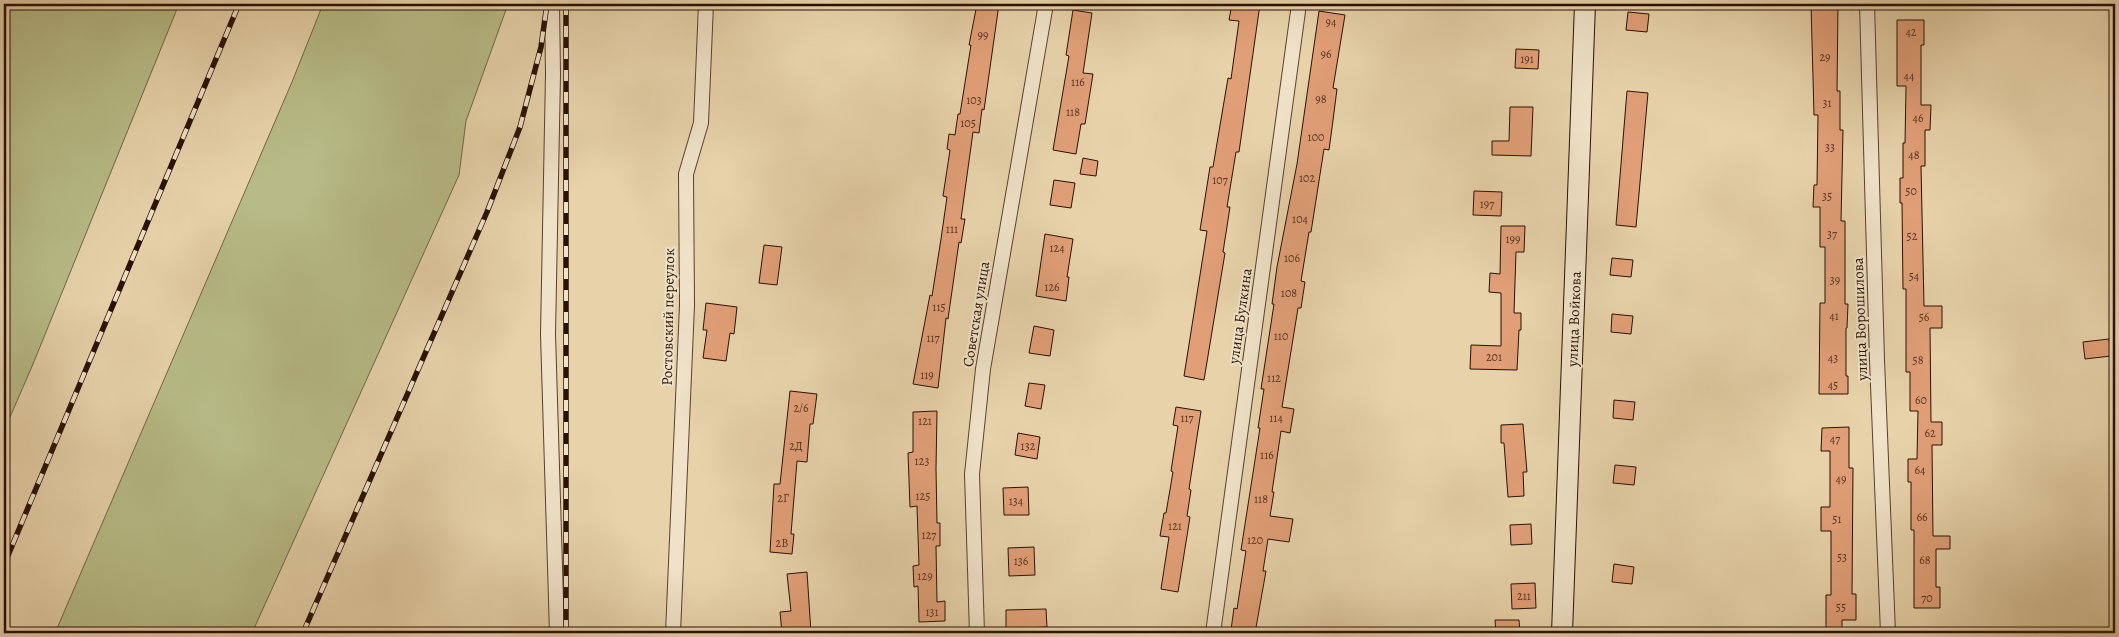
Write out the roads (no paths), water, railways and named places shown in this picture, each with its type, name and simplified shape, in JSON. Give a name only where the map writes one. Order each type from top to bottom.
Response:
[{"type":"main road","name":"улица Войкова","points":[[1562,633],[1585,4]]},
{"type":"street","points":[[552,4],[553,74],[548,334],[557,633]]},
{"type":"street","name":"Ростовский переулок","points":[[673,633],[687,305],[686,174],[701,123],[706,4]]},
{"type":"street","name":"Советская улица","points":[[977,633],[972,474],[981,388],[1046,4]]},
{"type":"street","name":"улица Булкина","points":[[1213,633],[1299,4]]},
{"type":"street","name":"улица Ворошилова","points":[[1867,4],[1877,360],[1888,633]]},
{"type":"railway","points":[[4,565],[239,4]]},
{"type":"railway","points":[[303,633],[487,212],[520,127],[541,47],[547,4]]},
{"type":"railway","points":[[566,4],[566,633]]}]
